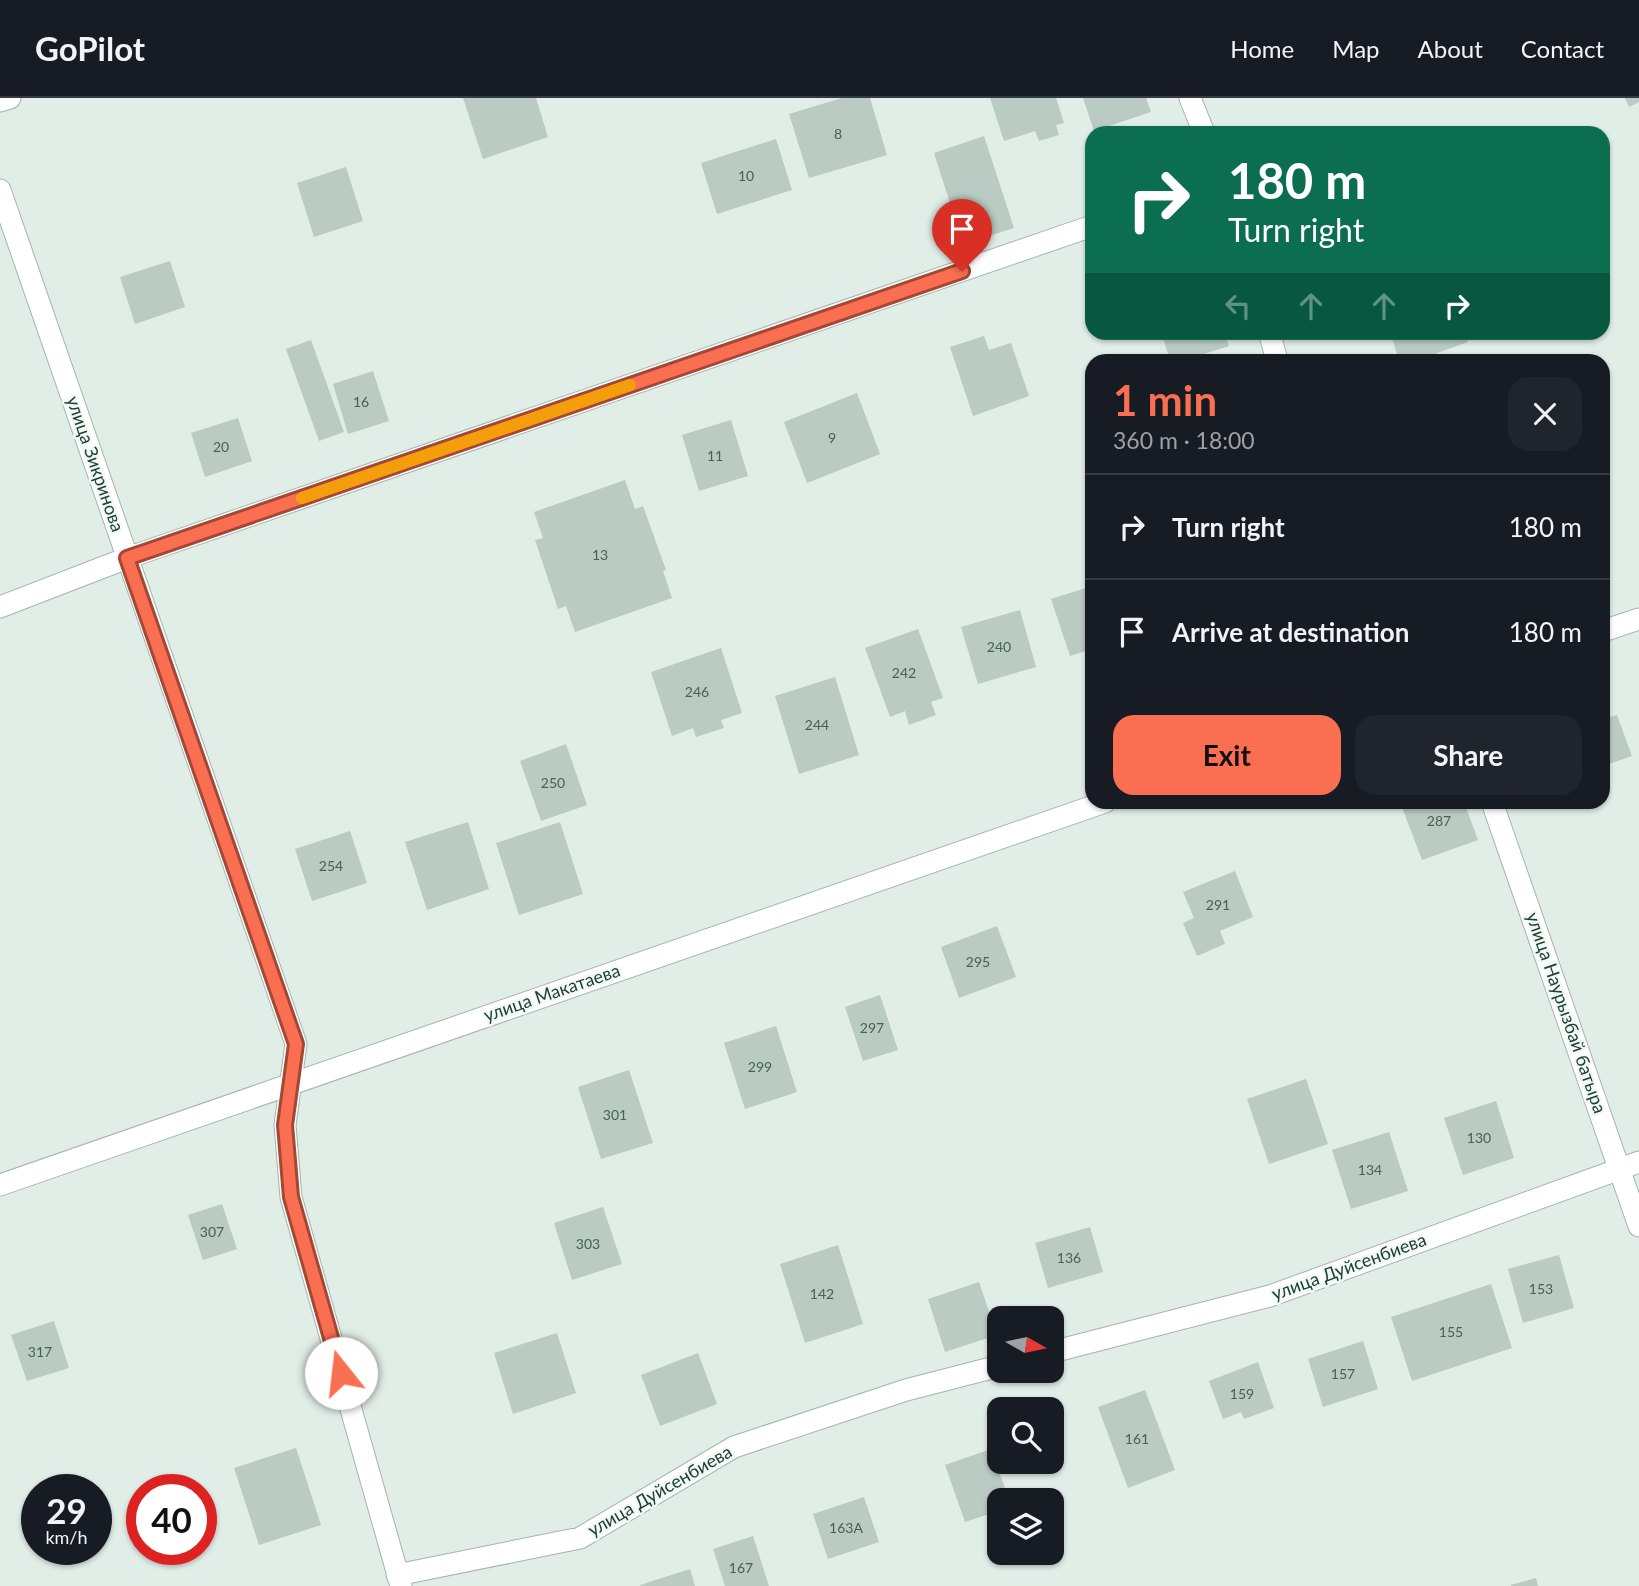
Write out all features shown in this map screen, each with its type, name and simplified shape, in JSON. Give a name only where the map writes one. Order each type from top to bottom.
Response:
[{"type":"street","points":[[0,102],[10,98]]},
{"type":"street","points":[[1190,98],[1201,126]]},
{"type":"street","name":"улица Зикринова","points":[[0,190],[296,1044],[285,1125],[291,1197],[399,1580]]},
{"type":"street","points":[[0,607],[127,558],[1085,228]]},
{"type":"street","points":[[1610,629],[1639,619]]},
{"type":"street","name":"улица Макатаева","points":[[0,1185],[1085,809]]},
{"type":"street","name":"улица Наурызбай батыра","points":[[1495,809],[1630,1166],[1639,1226]]},
{"type":"street","name":"улица Дуйсенбиева","points":[[1064,1349],[1270,1296],[1630,1166]]},
{"type":"street","name":"улица Дуйсенбиева","points":[[399,1580],[580,1538],[734,1447],[906,1390],[987,1369]]},
{"type":"building","points":[[463,98],[536,98],[548,137],[483,159]]},
{"type":"building","points":[[842,98],[870,98],[887,155],[809,178],[789,114]]},
{"type":"building","points":[[990,98],[1056,98],[1064,123],[1056,125],[1059,135],[1039,141],[1035,131],[1004,141]]},
{"type":"building","points":[[1083,98],[1146,98],[1151,112],[1109,126],[1092,126]]},
{"type":"building","points":[[1625,98],[1639,98],[1639,102],[1629,107]]},
{"type":"building","points":[[984,136],[1014,228],[963,244],[934,153]]},
{"type":"building","points":[[776,139],[792,190],[717,214],[701,163]]},
{"type":"building","points":[[346,167],[363,221],[314,237],[297,183]]},
{"type":"building","points":[[170,261],[185,307],[135,324],[120,277]]},
{"type":"building","points":[[984,336],[989,350],[1011,343],[1029,396],[973,416],[950,347]]},
{"type":"building","points":[[311,340],[344,432],[319,441],[286,349]]},
{"type":"building","points":[[1164,340],[1227,340],[1229,346],[1204,354],[1168,354]]},
{"type":"building","points":[[1393,340],[1468,342],[1435,354],[1397,354]]},
{"type":"building","points":[[373,371],[389,421],[348,434],[333,384]]},
{"type":"building","points":[[857,393],[880,454],[807,483],[784,422]]},
{"type":"building","points":[[238,418],[252,461],[205,477],[191,433]]},
{"type":"building","points":[[731,420],[748,476],[699,491],[682,435]]},
{"type":"building","points":[[625,480],[635,509],[643,506],[666,570],[663,571],[672,598],[575,632],[566,606],[558,609],[535,540],[543,538],[534,512]]},
{"type":"building","points":[[1085,588],[1085,651],[1070,656],[1051,599]]},
{"type":"building","points":[[1020,610],[1036,667],[978,684],[961,627]]},
{"type":"building","points":[[918,629],[943,698],[931,702],[936,715],[909,725],[905,711],[890,717],[865,648]]},
{"type":"building","points":[[721,648],[742,713],[721,720],[724,728],[696,737],[693,728],[672,736],[651,672]]},
{"type":"building","points":[[835,677],[859,755],[799,774],[775,696]]},
{"type":"building","points":[[1617,715],[1632,756],[1610,764],[1610,717]]},
{"type":"building","points":[[566,744],[587,805],[541,821],[520,761]]},
{"type":"building","points":[[1403,809],[1467,809],[1478,840],[1422,860]]},
{"type":"building","points":[[468,822],[489,889],[427,910],[405,842]]},
{"type":"building","points":[[560,822],[583,894],[519,915],[496,843]]},
{"type":"building","points":[[350,831],[367,883],[312,901],[295,849]]},
{"type":"building","points":[[1235,871],[1253,917],[1220,931],[1225,944],[1197,956],[1183,923],[1194,918],[1183,892]]},
{"type":"building","points":[[997,926],[1016,977],[959,998],[941,947]]},
{"type":"building","points":[[880,995],[898,1050],[863,1061],[845,1007]]},
{"type":"building","points":[[776,1026],[797,1092],[745,1109],[724,1043]]},
{"type":"building","points":[[629,1070],[653,1143],[601,1159],[578,1087]]},
{"type":"building","points":[[1306,1079],[1328,1144],[1269,1164],[1247,1099]]},
{"type":"building","points":[[1496,1101],[1514,1158],[1463,1175],[1444,1118]]},
{"type":"building","points":[[1389,1132],[1408,1191],[1351,1209],[1332,1150]]},
{"type":"building","points":[[222,1204],[237,1249],[203,1260],[188,1215]]},
{"type":"building","points":[[603,1207],[622,1264],[572,1280],[554,1223]]},
{"type":"building","points":[[1090,1227],[1103,1272],[1048,1288],[1035,1243]]},
{"type":"building","points":[[838,1245],[863,1324],[805,1343],[780,1264]]},
{"type":"building","points":[[1559,1255],[1574,1308],[1523,1323],[1508,1269]]},
{"type":"building","points":[[979,1282],[987,1306],[987,1338],[945,1352],[928,1299]]},
{"type":"building","points":[[1491,1284],[1512,1348],[1412,1381],[1391,1317]]},
{"type":"building","points":[[54,1321],[69,1368],[27,1381],[11,1335]]},
{"type":"building","points":[[557,1333],[576,1393],[513,1414],[494,1353]]},
{"type":"building","points":[[1363,1341],[1378,1389],[1323,1407],[1308,1359]]},
{"type":"building","points":[[698,1353],[717,1404],[660,1426],[641,1375]]},
{"type":"building","points":[[1258,1362],[1274,1408],[1244,1419],[1241,1412],[1223,1419],[1209,1381]]},
{"type":"building","points":[[1145,1390],[1175,1470],[1128,1488],[1098,1407]]},
{"type":"building","points":[[296,1448],[321,1525],[259,1545],[234,1468]]},
{"type":"building","points":[[987,1450],[987,1474],[1000,1474],[1005,1488],[987,1488],[987,1515],[965,1522],[945,1465]]},
{"type":"building","points":[[864,1497],[879,1542],[828,1559],[813,1514]]},
{"type":"building","points":[[753,1536],[769,1586],[725,1586],[713,1549]]},
{"type":"building","points":[[690,1569],[695,1586],[640,1586],[640,1585]]},
{"type":"building","points":[[1536,1578],[1538,1586],[1511,1586],[1511,1585]]},
{"type":"slow traffic","points":[[302,498],[630,385]]},
{"type":"route","points":[[341,1373],[291,1197],[285,1125],[296,1044],[127,558],[962,271]]}]
